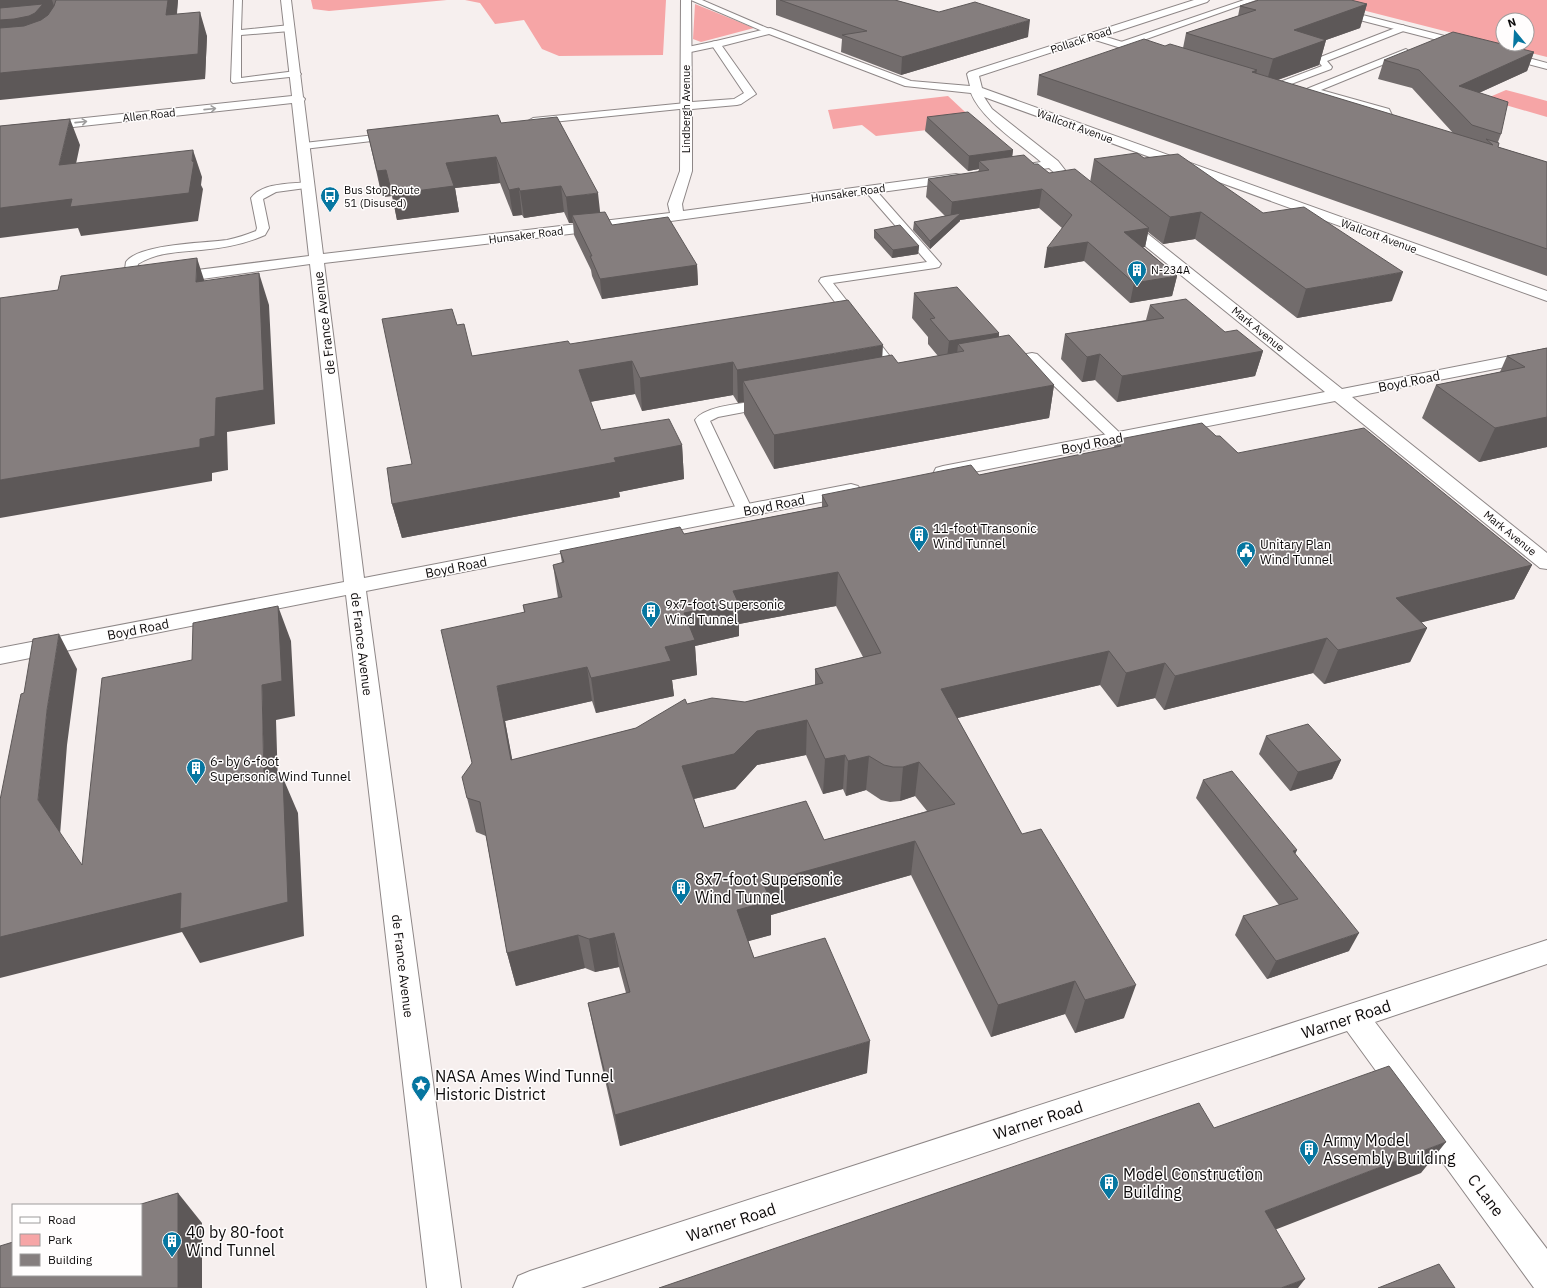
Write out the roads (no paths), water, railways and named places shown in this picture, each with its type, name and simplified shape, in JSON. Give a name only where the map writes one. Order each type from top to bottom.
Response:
[{"type":"street","name":"de France Avenue","points":[[286,0],[309,185],[355,587],[444,1288]]},
{"type":"street","name":"Lindbergh Avenue","points":[[677,216],[675,204],[686,171],[686,0]]},
{"type":"street","name":"Pollack Road","points":[[976,90],[973,74],[1204,0]]},
{"type":"street","points":[[1293,0],[1478,48]]},
{"type":"street","points":[[686,106],[737,102],[750,94],[716,44],[770,31]]},
{"type":"street","name":"Wallcott Avenue","points":[[770,31],[909,84],[976,90],[1547,296]]},
{"type":"street","points":[[1093,36],[1165,58]]},
{"type":"street","points":[[1494,52],[1547,66]]},
{"type":"street","points":[[1253,85],[1308,102]]},
{"type":"street","name":"Allen Road","points":[[0,120],[297,87]]},
{"type":"street","name":"Allen Road","points":[[0,131],[297,87]]},
{"type":"street","points":[[976,90],[980,103],[988,112],[1071,180]]},
{"type":"street","points":[[1379,124],[1397,129]]},
{"type":"street","points":[[999,172],[1052,164]]},
{"type":"street","name":"Hunsaker Road","points":[[160,280],[317,259],[677,216],[969,176]]},
{"type":"street","name":"Mark Avenue","points":[[1108,210],[1547,563]]},
{"type":"street","points":[[114,286],[144,282]]},
{"type":"street","name":"Boyd Road","points":[[923,476],[1547,354]]},
{"type":"street","name":"Boyd Road","points":[[0,656],[869,487]]},
{"type":"street","name":"Warner Road","points":[[530,1288],[1547,952]]},
{"type":"street","name":"C Lane","points":[[1353,1016],[1547,1277]]},
{"type":"lane","points":[[238,0],[236,81],[297,87]]},
{"type":"lane","points":[[695,0],[770,31]]},
{"type":"lane","points":[[1121,45],[1252,0]]},
{"type":"lane","points":[[238,33],[290,28]]},
{"type":"lane","points":[[1267,90],[1328,67],[1320,60],[1403,28]]},
{"type":"lane","points":[[1293,98],[1440,38]]},
{"type":"lane","points":[[686,50],[716,44]]},
{"type":"lane","points":[[1287,82],[1386,111],[1397,129]]},
{"type":"lane","points":[[520,122],[686,106]]},
{"type":"lane","points":[[304,146],[403,135]]},
{"type":"lane","points":[[129,284],[132,262],[145,255],[242,240],[261,233],[263,228],[258,198],[260,194],[271,190],[309,185]]},
{"type":"lane","points":[[870,190],[935,264],[825,281],[905,379],[886,383]]},
{"type":"lane","points":[[993,364],[1032,357],[1116,438]]},
{"type":"lane","points":[[745,511],[702,420],[714,413],[776,402]]},
{"type":"place","name":"Bus Stop Route 51 (Disused)","points":[[330,213]]},
{"type":"place","name":"N-234A","points":[[1137,287]]},
{"type":"place","name":"11-foot Transonic Wind Tunnel","points":[[919,552]]},
{"type":"place","name":"Unitary Plan Wind Tunnel","points":[[1246,568]]},
{"type":"place","name":"9x7-foot Supersonic Wind Tunnel","points":[[651,628]]},
{"type":"place","name":"6- by 6-foot Supersonic Wind Tunnel","points":[[196,785]]},
{"type":"place","name":"8x7-foot Supersonic Wind Tunnel","points":[[681,905]]},
{"type":"place","name":"NASA Ames Wind Tunnel Historic District","points":[[421,1102]]},
{"type":"place","name":"Army Model Assembly Building","points":[[1309,1166]]},
{"type":"place","name":"Model Construction Building","points":[[1109,1200]]},
{"type":"place","name":"40 by 80-foot Wind Tunnel","points":[[172,1258]]}]
